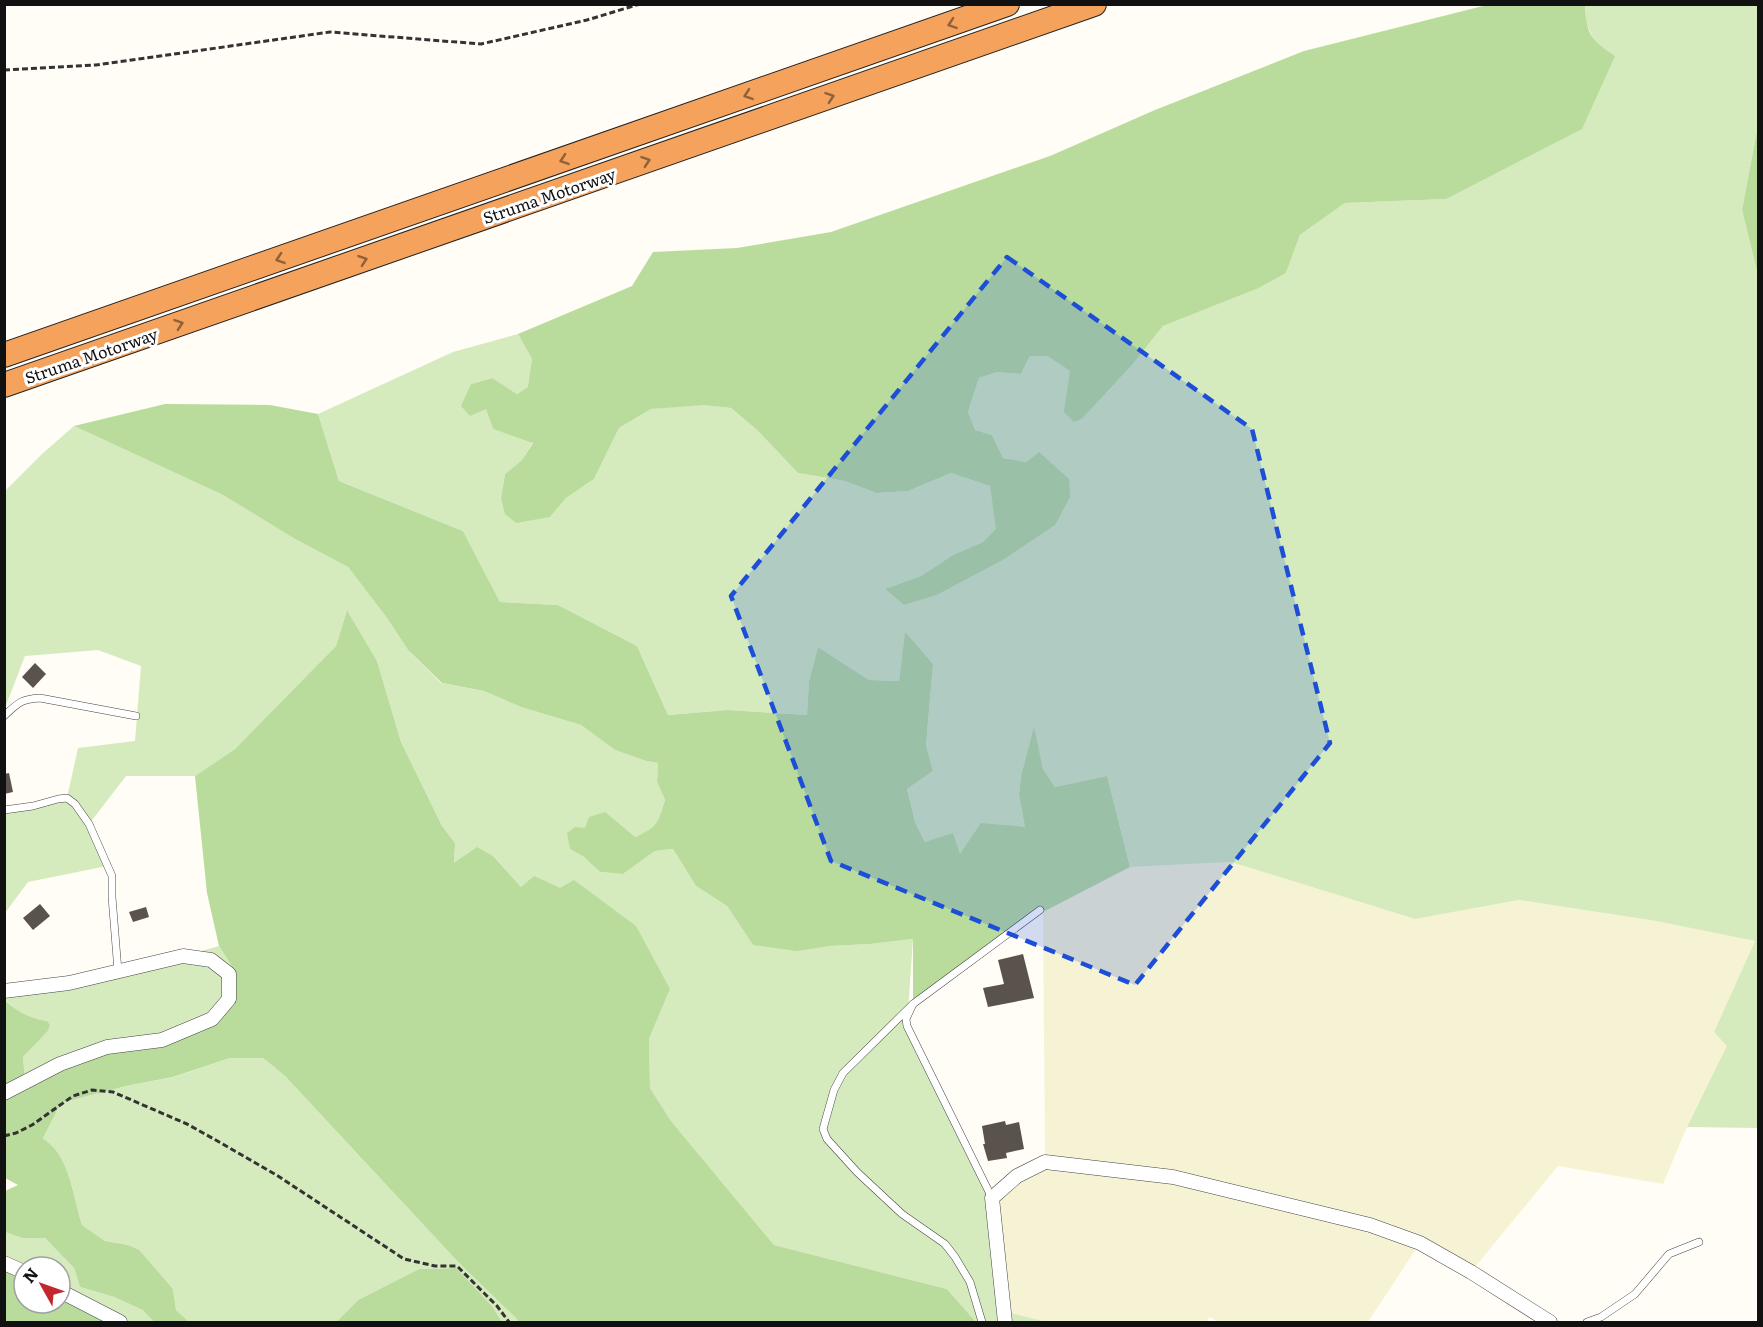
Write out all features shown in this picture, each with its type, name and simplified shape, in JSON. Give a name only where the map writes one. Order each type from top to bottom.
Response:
[{"type":"highway","name":"Struma Motorway","points":[[4,355],[1007,4]]},
{"type":"highway","name":"Struma Motorway","points":[[4,385],[1094,4]]},
{"type":"street","points":[[4,991],[69,983],[183,956],[211,960],[229,974],[229,999],[212,1019],[162,1040],[107,1047],[60,1064],[4,1093]]},
{"type":"street","points":[[1005,1323],[992,1198],[1017,1176],[1045,1162],[1173,1178],[1370,1225],[1420,1243],[1471,1272],[1550,1323]]},
{"type":"street","points":[[72,1297],[120,1323]]},
{"type":"lane","points":[[4,716],[26,699],[40,698],[136,717]]},
{"type":"lane","points":[[4,810],[67,798],[75,804],[89,824],[112,876],[118,971]]},
{"type":"lane","points":[[982,1323],[970,1282],[945,1244],[902,1214],[857,1172],[827,1139],[823,1129],[834,1090],[843,1073],[913,1004],[1040,909]]},
{"type":"lane","points":[[913,1004],[906,1019],[907,1026],[992,1198]]},
{"type":"lane","points":[[1587,1323],[1601,1317],[1635,1294],[1669,1254],[1699,1242]]},
{"type":"path","points":[[4,70],[96,65],[330,32],[481,44],[587,20],[640,4]]},
{"type":"path","points":[[4,1136],[32,1125],[73,1096],[92,1090],[114,1092],[187,1124],[221,1143],[278,1176],[404,1259],[435,1266],[457,1266],[497,1306],[509,1323]]},
{"type":"highlighted area","points":[[1007,257],[1252,429],[1330,743],[1135,985],[831,861],[731,596]]},
{"type":"shaded area","points":[[1231,862],[1415,919],[1519,900],[1656,921],[1755,941],[1714,1032],[1728,1046],[1687,1127],[1663,1184],[1558,1166],[1471,1272],[1420,1243],[1368,1322],[1220,1322],[1209,1317],[1207,1322],[1047,1322],[1003,1311],[992,1198],[1045,1161],[1043,912],[1130,867]]},
{"type":"green space","points":[[1487,5],[1585,5],[1591,35],[1615,56],[1582,129],[1446,199],[1345,203],[1300,235],[1286,273],[1259,288],[1163,326],[1132,365],[1083,418],[1074,422],[1064,412],[1070,371],[1047,356],[1030,356],[1021,374],[997,372],[979,378],[968,412],[975,430],[992,435],[1003,458],[1026,462],[1039,452],[1069,479],[1070,497],[1055,525],[1001,561],[937,595],[904,605],[885,589],[921,576],[953,555],[983,542],[996,529],[990,486],[951,473],[908,491],[877,493],[845,481],[798,473],[757,430],[731,408],[703,405],[651,409],[619,428],[594,479],[566,498],[550,517],[516,523],[505,514],[501,498],[505,474],[522,460],[533,443],[493,429],[486,409],[470,416],[461,406],[471,384],[492,378],[517,394],[528,387],[532,359],[518,334],[632,286],[653,252],[737,248],[831,232],[1050,156],[1155,110],[1304,51]]},
{"type":"green space","points":[[1585,5],[1758,5],[1758,125],[1742,210],[1758,275],[1758,1128],[1687,1127],[1727,1046],[1714,1032],[1755,941],[1656,921],[1519,900],[1415,919],[1231,862],[1130,867],[1107,776],[1055,787],[1043,769],[1034,729],[1021,776],[1019,795],[1025,827],[960,854],[925,842],[915,822],[907,789],[933,771],[926,745],[933,664],[905,633],[899,681],[869,680],[818,647],[809,681],[807,715],[727,710],[668,715],[637,646],[558,605],[500,602],[463,531],[339,481],[318,414],[453,352],[518,334],[532,359],[529,387],[517,394],[491,378],[471,384],[486,409],[493,429],[533,442],[522,460],[505,474],[501,498],[550,517],[566,498],[594,479],[619,428],[651,409],[696,404],[731,408],[757,430],[798,473],[845,481],[878,493],[908,491],[951,473],[990,486],[997,529],[983,542],[953,555],[921,576],[885,589],[904,605],[937,595],[1001,561],[1039,452],[1026,462],[1003,458],[992,435],[975,430],[968,412],[979,378],[997,372],[1021,374],[1030,356],[1047,356],[1070,371],[1083,418],[1132,365],[1163,326],[1259,288],[1286,273],[1300,235],[1345,203],[1446,199],[1595,43],[1586,23]]},
{"type":"green space","points":[[1758,125],[1758,275],[1742,210]]},
{"type":"green space","points":[[165,404],[270,405],[318,414],[339,481],[463,531],[500,602],[558,605],[637,646],[668,715],[727,710],[807,715],[809,681],[818,647],[869,680],[899,681],[905,632],[933,664],[926,745],[933,771],[907,789],[915,822],[925,842],[953,833],[960,854],[981,823],[1025,827],[1019,795],[1021,776],[1034,727],[1043,769],[1055,787],[1107,776],[1130,867],[1043,912],[913,1004],[913,939],[797,951],[753,945],[727,906],[696,886],[673,849],[655,851],[623,874],[600,872],[584,857],[570,849],[567,833],[575,827],[585,828],[589,817],[605,812],[635,837],[653,827],[665,800],[657,782],[658,763],[615,750],[581,725],[521,707],[484,691],[442,683],[408,650],[348,567],[295,539],[223,495],[74,426]]},
{"type":"green space","points":[[74,426],[223,495],[295,539],[348,567],[408,650],[441,683],[484,691],[521,707],[581,725],[615,750],[658,763],[657,782],[665,800],[658,824],[635,837],[585,828],[570,849],[584,857],[600,872],[623,874],[655,851],[673,849],[696,886],[727,906],[753,945],[829,946],[913,939],[907,1026],[992,1198],[1003,1311],[1047,1322],[976,1322],[947,1289],[774,1245],[671,1121],[650,1088],[649,1039],[670,989],[560,888],[521,887],[493,856],[454,864],[455,843],[442,826],[401,742],[377,661],[347,610],[336,646],[235,749],[195,776],[126,776],[89,824],[107,866],[28,882],[5,913],[5,810],[67,798],[78,748],[135,741],[141,666],[98,650],[25,656],[5,708],[5,491]]},
{"type":"green space","points":[[347,610],[377,661],[401,742],[442,826],[455,843],[454,863],[477,847],[493,856],[521,887],[534,876],[560,888],[574,880],[636,926],[670,989],[649,1039],[650,1088],[671,1121],[774,1245],[947,1289],[976,1322],[519,1322],[460,1264],[285,1076],[263,1058],[230,1058],[173,1077],[126,1086],[61,1103],[43,1138],[57,1151],[64,1164],[82,1225],[105,1241],[128,1245],[139,1250],[173,1289],[176,1310],[189,1322],[154,1322],[143,1310],[114,1297],[80,1287],[72,1266],[72,1255],[61,1255],[45,1238],[22,1238],[5,1232],[5,1191],[18,1185],[5,1178],[4,999],[18,1011],[47,1021],[50,1025],[47,1032],[23,1057],[25,1081],[55,1067],[162,1040],[235,999],[236,973],[219,946],[207,893],[195,776],[235,749],[336,646]]},
{"type":"green space","points":[[219,946],[236,973],[235,999],[212,1019],[25,1082],[23,1057],[47,1032],[47,1021],[18,1011],[5,999],[4,991],[183,956]]},
{"type":"green space","points":[[230,1058],[263,1058],[285,1076],[460,1264],[519,1322],[502,1322],[492,1306],[455,1268],[419,1269],[358,1300],[336,1322],[189,1322],[176,1310],[173,1289],[128,1245],[105,1241],[82,1225],[64,1164],[56,1151],[43,1138],[61,1103],[126,1086],[174,1077]]},
{"type":"green space","points":[[5,1232],[22,1238],[45,1238],[61,1255],[12,1255],[12,1264],[5,1263]]},
{"type":"green space","points":[[5,1263],[12,1266],[12,1315],[72,1315],[72,1297],[119,1322],[5,1322]]},
{"type":"green space","points":[[72,1266],[80,1287],[114,1297],[144,1310],[154,1322],[120,1322],[72,1297]]},
{"type":"green space","points":[[456,1268],[492,1306],[502,1322],[336,1322],[358,1300],[419,1269]]},
{"type":"building","points":[[35,663],[46,674],[33,688],[22,677]]},
{"type":"building","points":[[9,773],[13,792],[4,794],[4,774]]},
{"type":"building","points":[[40,904],[50,916],[33,930],[23,918]]},
{"type":"building","points":[[146,907],[149,917],[133,922],[129,912]]},
{"type":"building","points":[[1023,954],[1034,998],[988,1007],[983,988],[1004,984],[998,960]]},
{"type":"building","points":[[1005,1121],[1006,1125],[1019,1122],[1024,1149],[1006,1153],[1007,1158],[988,1161],[983,1144],[985,1144],[982,1126]]}]
